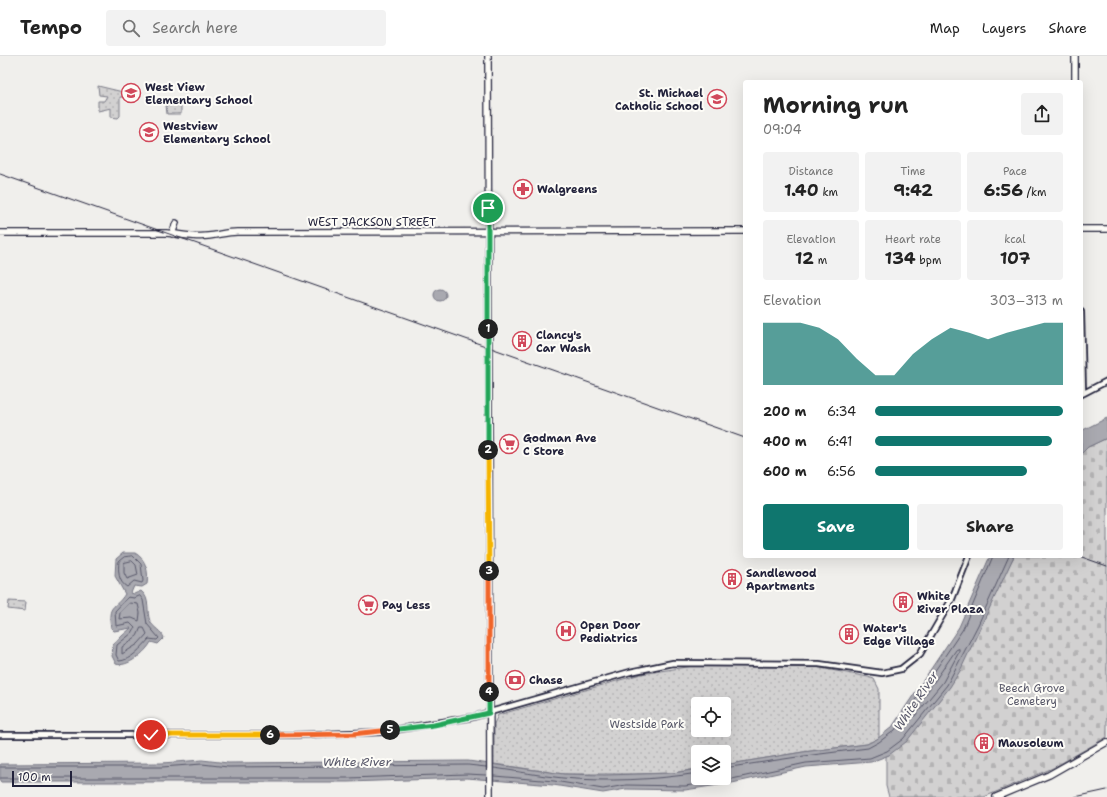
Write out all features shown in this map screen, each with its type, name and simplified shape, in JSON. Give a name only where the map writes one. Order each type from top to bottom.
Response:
[{"type":"main road","points":[[488,56],[487,231],[490,786],[488,796]]},
{"type":"main road","points":[[1075,56],[1075,80]]},
{"type":"main road","points":[[172,234],[176,223]]},
{"type":"main road","points":[[1083,229],[1107,229]]},
{"type":"main road","name":"WEST JACKSON STREET","points":[[0,233],[172,234],[209,236],[219,233],[743,231]]},
{"type":"main road","points":[[996,797],[1050,775],[1107,742]]},
{"type":"street","points":[[1083,393],[1107,381]]},
{"type":"street","points":[[0,735],[353,734],[434,725],[489,713],[636,670],[669,664],[712,662],[819,664],[882,673],[895,671],[906,667],[920,654],[952,599],[968,558]]},
{"type":"green space","points":[[98,86],[127,93],[127,97],[120,97],[120,116],[118,118],[111,117],[111,108],[98,111],[98,101],[104,101],[107,96],[99,95]]},
{"type":"green space","points":[[181,104],[181,114],[167,114],[166,105]]},
{"type":"green space","name":"Beech Grove Cemetery","points":[[1107,438],[1107,737],[1053,768],[984,797],[889,797],[886,786],[886,756],[889,755],[1003,577],[1013,558],[1083,558],[1083,452],[1088,447]]},
{"type":"green space","points":[[9,601],[26,602],[25,611],[8,609]]},
{"type":"green space","name":"Westside Park","points":[[693,666],[815,667],[874,679],[879,689],[879,738],[867,744],[803,752],[731,764],[731,745],[691,745],[691,770],[673,773],[564,774],[494,764],[494,724],[498,715],[641,674]]},
{"type":"water","points":[[442,289],[445,290],[445,300],[438,301],[435,300],[434,293],[435,290]]},
{"type":"water","points":[[1107,418],[1107,438],[1088,447],[1083,452],[1083,430]]},
{"type":"water","points":[[123,553],[135,553],[142,559],[146,566],[148,575],[147,584],[142,587],[134,586],[131,593],[134,594],[141,591],[144,594],[147,601],[150,621],[164,638],[158,644],[151,642],[149,646],[136,658],[120,665],[116,664],[112,656],[113,644],[131,628],[114,631],[111,628],[110,614],[111,610],[125,594],[115,576],[116,559]]},
{"type":"water","name":"White River","points":[[989,558],[1013,558],[960,671],[950,687],[906,742],[889,755],[871,762],[806,767],[731,783],[731,764],[803,752],[867,744],[877,739],[892,727],[959,627]]},
{"type":"water","name":"White River","points":[[202,760],[228,763],[468,761],[564,774],[605,775],[673,773],[691,770],[691,785],[719,785],[685,790],[626,789],[603,793],[553,785],[467,778],[348,782],[0,782],[0,764],[162,763]]},
{"type":"railway","points":[[0,174],[743,437]]},
{"type":"railway","points":[[1083,557],[1107,566]]},
{"type":"railway","points":[[1075,797],[1107,790]]},
{"type":"place","name":"West View Elementary School","points":[[131,93]]},
{"type":"place","name":"St. Michael Catholic School","points":[[717,99]]},
{"type":"place","name":"Westview Elementary School","points":[[149,132]]},
{"type":"place","name":"Walgreens","points":[[523,189]]},
{"type":"place","name":"Clancy's Car Wash","points":[[522,341]]},
{"type":"place","name":"Godman Ave C Store","points":[[509,444]]},
{"type":"place","name":"Sandlewood Apartments","points":[[732,579]]},
{"type":"place","name":"White River Plaza","points":[[903,602]]},
{"type":"place","name":"Pay Less","points":[[368,605]]},
{"type":"place","name":"Open Door Pediatrics","points":[[566,631]]},
{"type":"place","name":"Water's Edge Village","points":[[849,634]]},
{"type":"place","name":"Chase","points":[[515,680]]},
{"type":"place","name":"Mausoleum","points":[[984,743]]},
{"type":"route","points":[[151,735],[353,734],[382,732],[434,725],[489,713],[488,208]]}]
